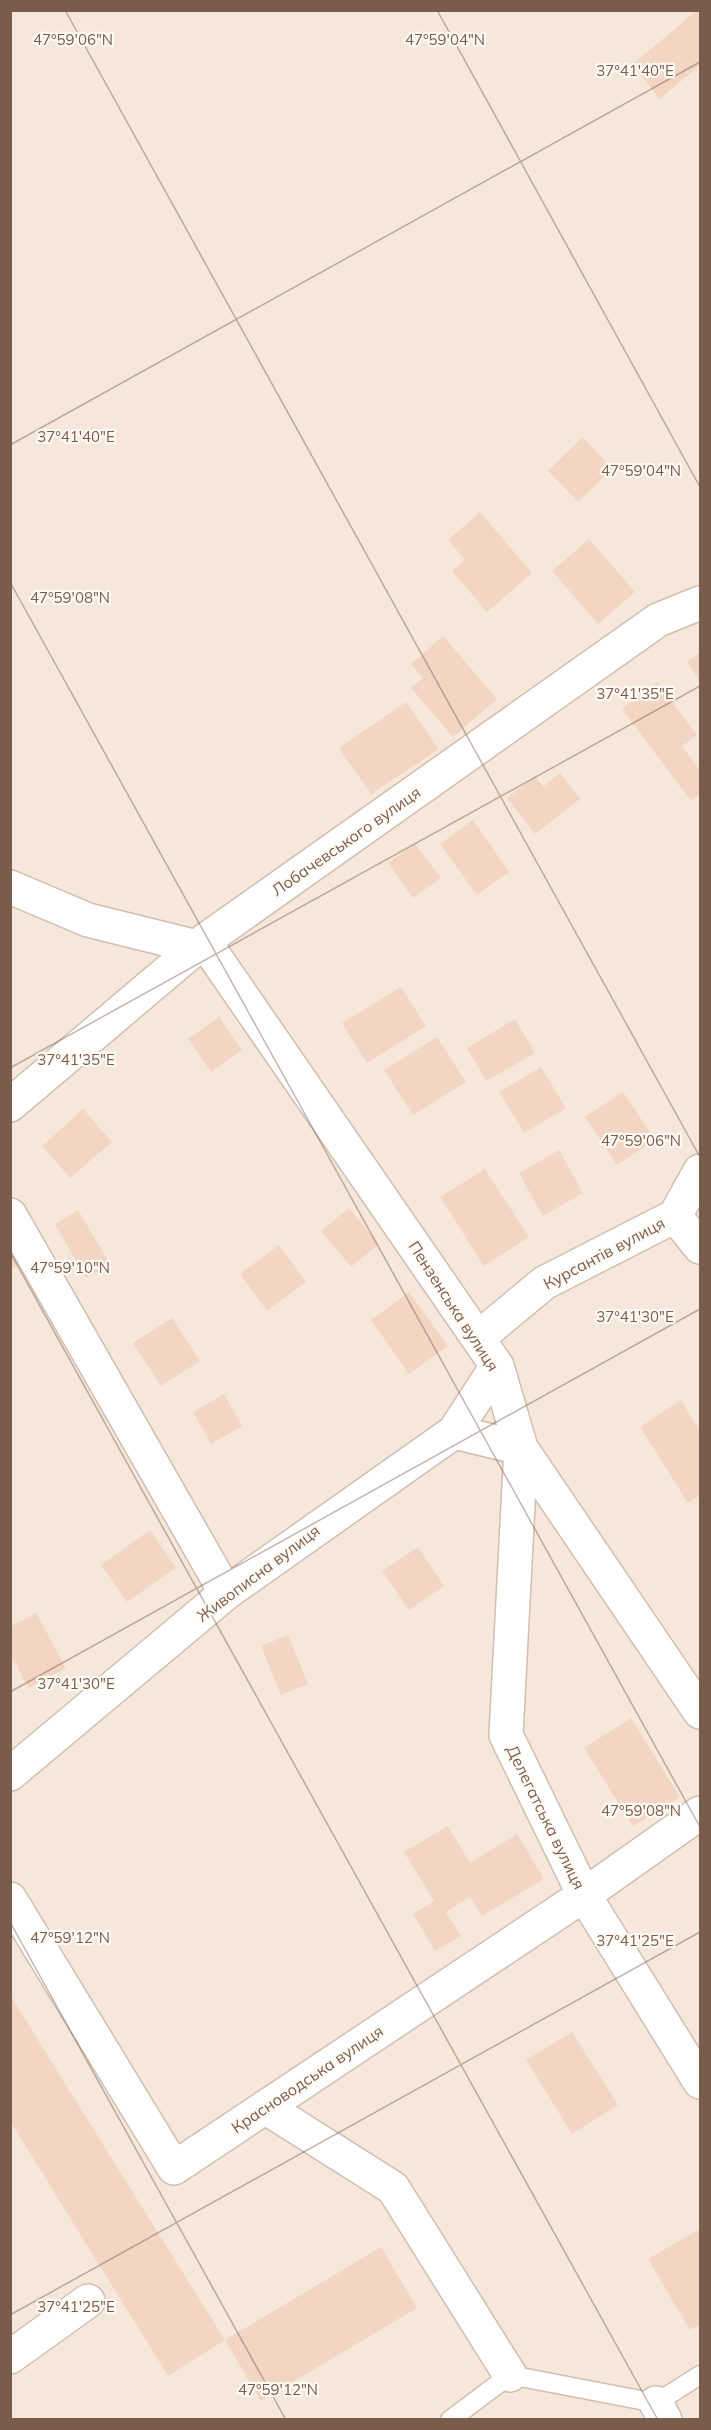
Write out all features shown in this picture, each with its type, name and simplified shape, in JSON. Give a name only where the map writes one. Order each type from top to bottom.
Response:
[{"type":"street","name":"Лобачевського вулиця","points":[[10,1105],[201,944],[658,620],[700,603]]},
{"type":"street","points":[[10,887],[88,920],[201,944]]},
{"type":"street","name":"Пензенська вулиця","points":[[201,944],[497,1366],[521,1448],[700,1712]]},
{"type":"street","name":"Курсантів вулиця","points":[[478,1338],[544,1283],[675,1216],[700,1171]]},
{"type":"street","points":[[10,1215],[226,1593]]},
{"type":"street","name":"Курсантів вулиця","points":[[675,1216],[700,1247]]},
{"type":"street","name":"Живописна вулиця","points":[[10,1774],[226,1593],[454,1432],[497,1366]]},
{"type":"street","points":[[454,1432],[521,1448]]},
{"type":"street","name":"Делегатська вулиця","points":[[521,1448],[506,1735],[584,1895],[700,2082]]},
{"type":"street","name":"Красноводська вулиця","points":[[10,1899],[174,2168],[584,1895],[700,1813]]},
{"type":"street","points":[[265,2107],[393,2188],[510,2375]]},
{"type":"street","points":[[10,2357],[88,2301]]},
{"type":"lane","points":[[450,2420],[510,2375],[660,2411],[700,2375]]},
{"type":"shaded area","points":[[11,11],[700,11],[700,2419],[11,2419]]},
{"type":"building","points":[[697,10],[700,10],[700,65],[660,99],[632,65]]},
{"type":"building","points":[[583,437],[612,469],[578,502],[548,471]]},
{"type":"building","points":[[480,512],[532,573],[487,612],[452,571],[465,560],[448,540]]},
{"type":"building","points":[[589,539],[635,592],[598,624],[552,571]]},
{"type":"building","points":[[443,636],[497,699],[453,737],[411,688],[423,678],[411,664]]},
{"type":"building","points":[[700,652],[700,681],[687,662]]},
{"type":"building","points":[[657,682],[697,735],[682,746],[700,771],[700,794],[691,801],[622,709]]},
{"type":"building","points":[[406,702],[439,749],[371,794],[339,748]]},
{"type":"building","points":[[560,773],[580,799],[535,834],[507,798],[535,776],[543,787]]},
{"type":"building","points":[[473,820],[509,872],[477,895],[440,844]]},
{"type":"building","points":[[415,844],[441,878],[413,898],[388,863]]},
{"type":"building","points":[[401,987],[426,1026],[367,1063],[342,1023]]},
{"type":"building","points":[[219,1017],[242,1050],[211,1072],[188,1039]]},
{"type":"building","points":[[515,1019],[535,1053],[486,1081],[467,1048]]},
{"type":"building","points":[[437,1037],[466,1082],[413,1115],[384,1070]]},
{"type":"building","points":[[541,1067],[566,1108],[524,1133],[499,1092]]},
{"type":"building","points":[[623,1092],[655,1140],[617,1165],[585,1117]]},
{"type":"building","points":[[83,1109],[112,1142],[70,1178],[42,1146]]},
{"type":"building","points":[[559,1150],[583,1193],[543,1216],[519,1173]]},
{"type":"building","points":[[485,1169],[529,1237],[484,1266],[440,1197]]},
{"type":"building","points":[[349,1208],[379,1244],[351,1267],[321,1231]]},
{"type":"building","points":[[78,1210],[110,1264],[86,1278],[55,1224]]},
{"type":"building","points":[[10,1245],[21,1264],[10,1270]]},
{"type":"building","points":[[279,1245],[306,1282],[267,1311],[240,1274]]},
{"type":"building","points":[[409,1292],[448,1346],[409,1374],[371,1320]]},
{"type":"building","points":[[172,1318],[200,1361],[161,1386],[133,1343]]},
{"type":"building","points":[[224,1394],[242,1426],[211,1444],[193,1412]]},
{"type":"building","points":[[681,1400],[700,1432],[700,1495],[688,1503],[640,1427]]},
{"type":"building","points":[[150,1530],[176,1568],[127,1602],[101,1565]]},
{"type":"building","points":[[418,1547],[444,1586],[409,1610],[382,1571]]},
{"type":"building","points":[[36,1613],[66,1668],[29,1688],[10,1654],[10,1627]]},
{"type":"building","points":[[288,1635],[308,1684],[281,1695],[261,1646]]},
{"type":"building","points":[[631,1718],[680,1797],[633,1826],[584,1748]]},
{"type":"building","points":[[448,1826],[470,1863],[517,1834],[544,1879],[482,1916],[470,1897],[446,1912],[461,1936],[435,1951],[413,1914],[434,1901],[404,1852]]},
{"type":"building","points":[[10,1995],[225,2340],[168,2376],[10,2121]]},
{"type":"building","points":[[572,2032],[618,2105],[572,2134],[526,2060]]},
{"type":"building","points":[[698,2230],[700,2235],[700,2324],[690,2330],[648,2259]]},
{"type":"building","points":[[381,2247],[417,2308],[261,2401],[225,2340]]}]
